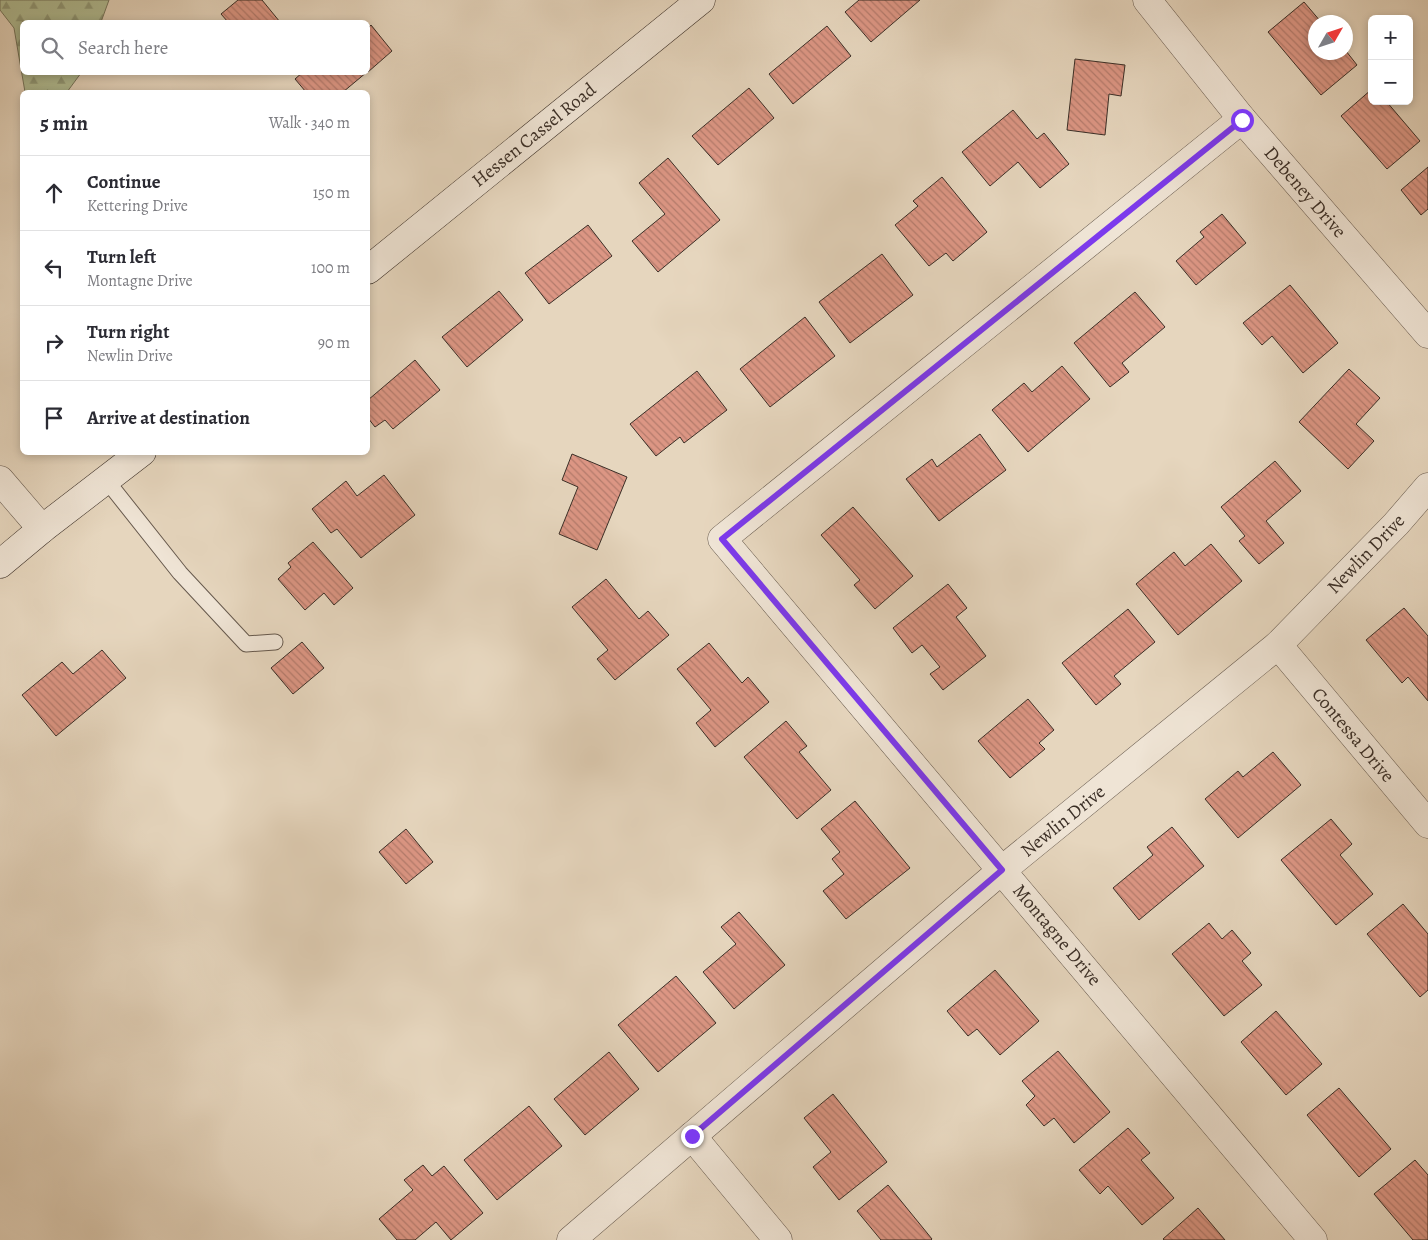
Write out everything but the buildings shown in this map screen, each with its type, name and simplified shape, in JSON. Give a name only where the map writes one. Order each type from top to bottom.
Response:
[{"type":"street","name":"Hessen Cassel Road","points":[[370,268],[701,0]]},
{"type":"street","name":"Debeney Drive","points":[[1147,0],[1242,120],[1428,334]]},
{"type":"street","name":"Montagne Drive","points":[[1242,120],[722,539],[1313,1240]]},
{"type":"street","points":[[0,564],[42,529],[107,481],[138,455]]},
{"type":"street","points":[[0,480],[42,529]]},
{"type":"street","name":"Newlin Drive","points":[[571,1240],[1002,870],[1278,645],[1396,524],[1428,487]]},
{"type":"street","name":"Contessa Drive","points":[[1278,645],[1428,824]]},
{"type":"street","points":[[692,1136],[778,1240]]},
{"type":"lane","points":[[107,481],[180,573],[246,644],[275,642]]},
{"type":"green space","points":[[0,0],[109,0],[102,20],[20,20],[20,63],[14,28],[0,10]]},
{"type":"green space","points":[[22,75],[80,75],[68,90],[25,90]]},
{"type":"route","points":[[692,1136],[1002,870],[722,539],[1242,120]]}]
